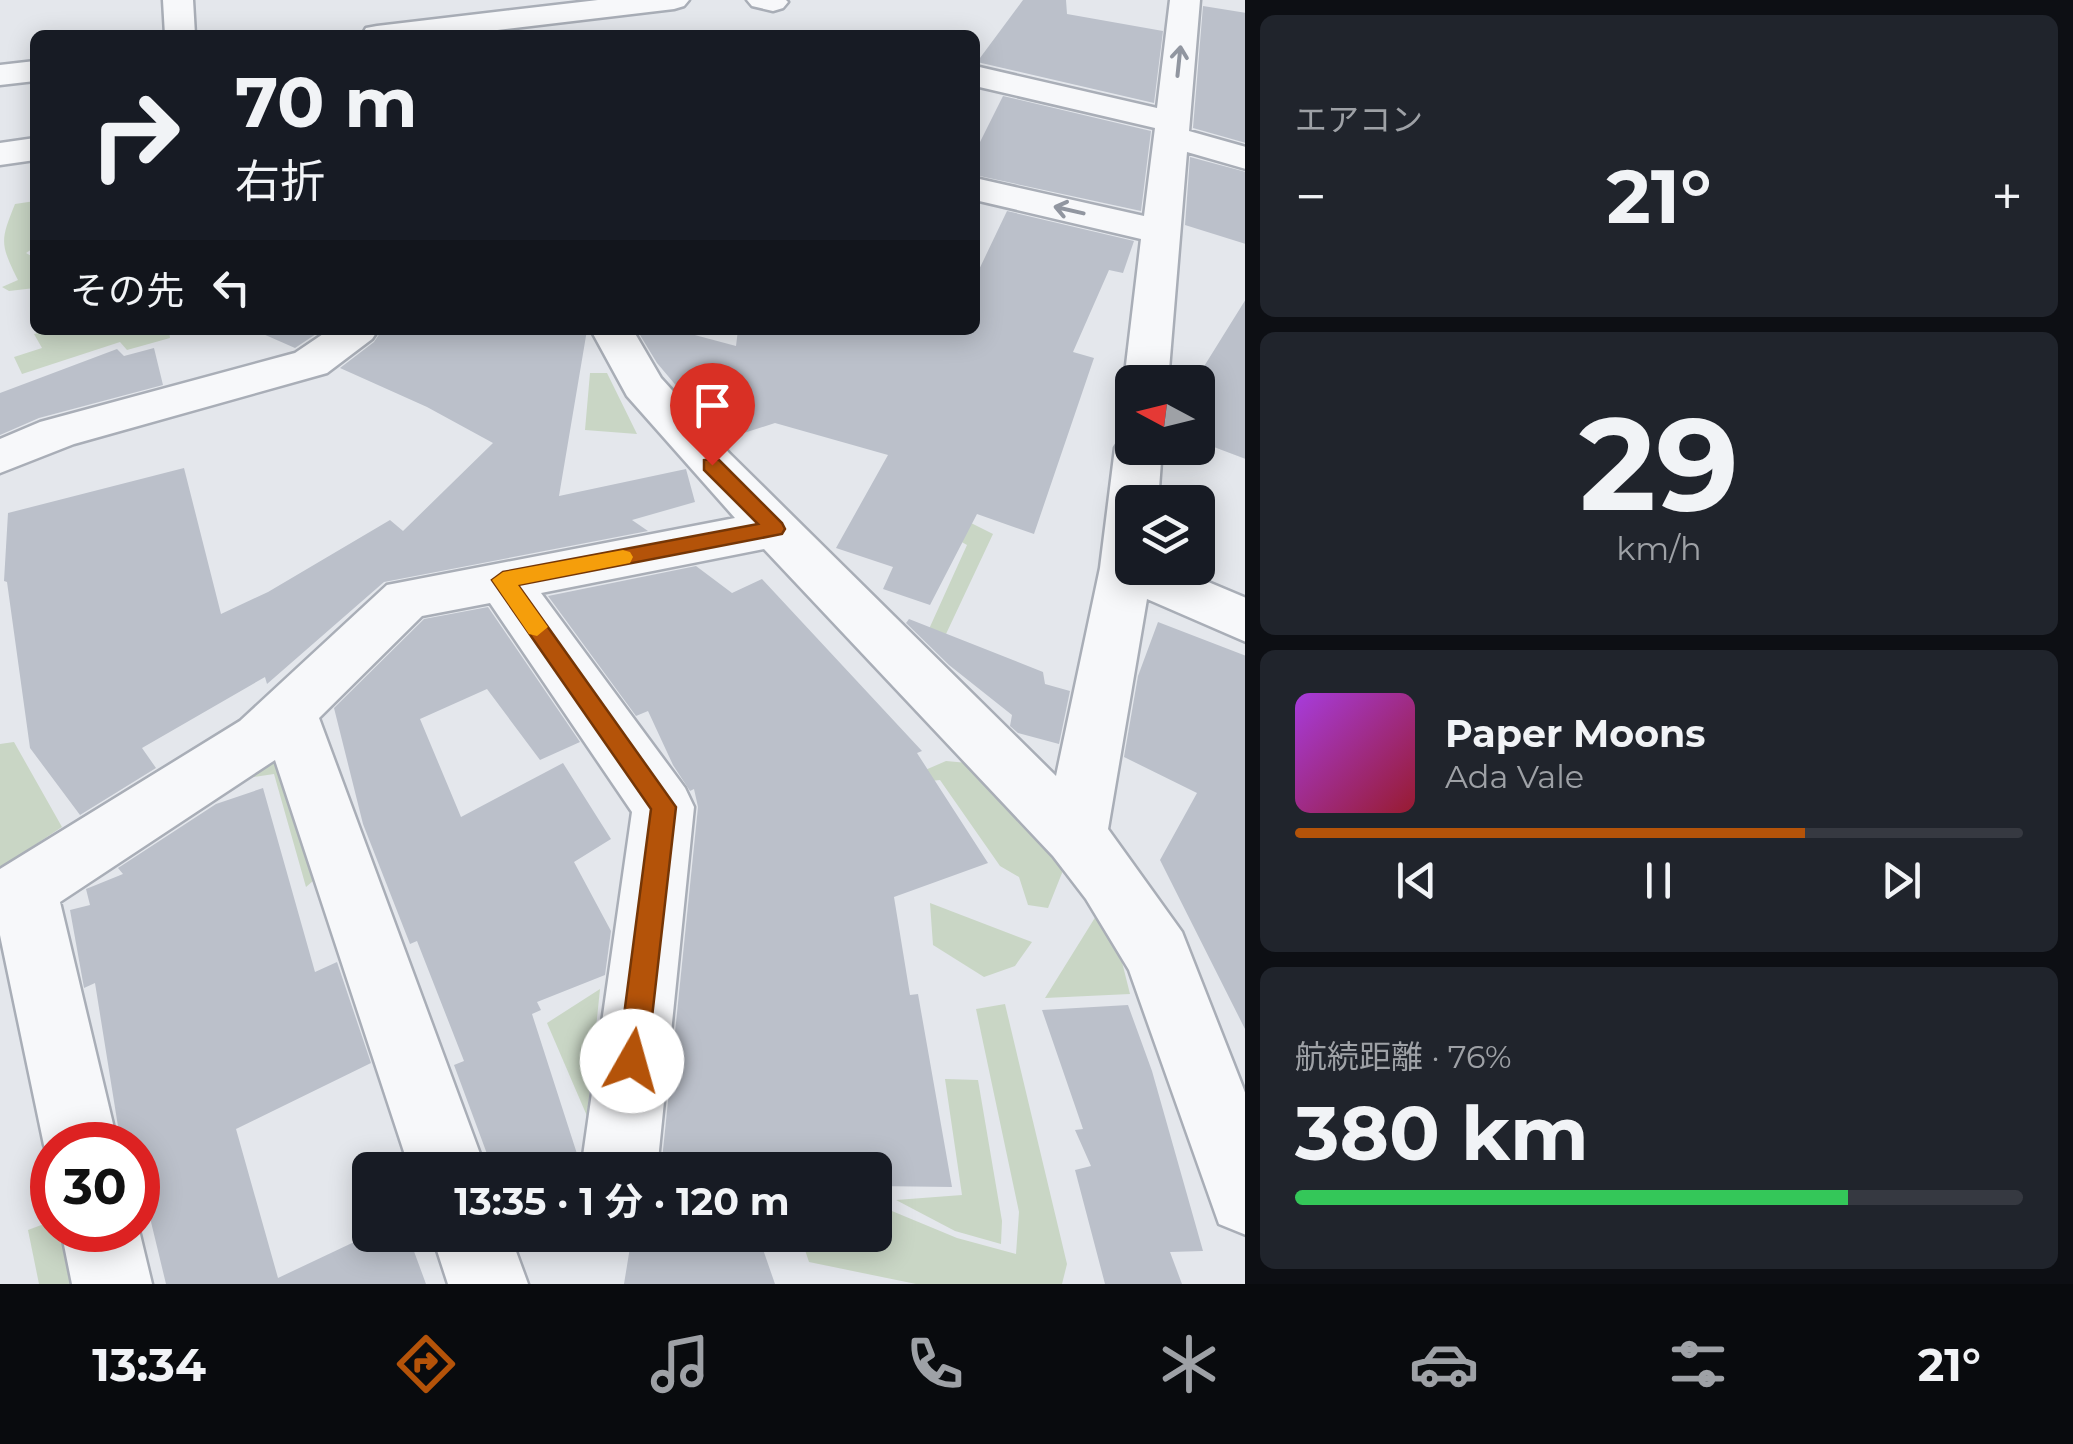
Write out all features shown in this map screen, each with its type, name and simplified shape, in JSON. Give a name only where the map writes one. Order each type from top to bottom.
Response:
[{"type":"street","points":[[178,0],[180,30]]},
{"type":"street","points":[[419,30],[674,0]]},
{"type":"street","points":[[665,30],[668,20],[688,0]]},
{"type":"street","points":[[1148,365],[1185,0]]},
{"type":"street","points":[[0,75],[30,72]]},
{"type":"street","points":[[980,77],[1172,129],[1245,158]]},
{"type":"street","points":[[0,154],[30,150]]},
{"type":"street","points":[[980,190],[1163,232]]},
{"type":"street","points":[[0,457],[57,433],[311,363],[350,335]]},
{"type":"street","points":[[615,335],[643,386],[712,465],[1076,836],[1158,954],[1245,1195]]},
{"type":"street","points":[[75,1122],[12,898],[261,738],[406,599],[775,529]]},
{"type":"street","points":[[503,580],[664,807],[621,1152]]},
{"type":"street","points":[[1076,836],[1123,585]]},
{"type":"street","points":[[1164,585],[1245,621]]},
{"type":"street","points":[[288,712],[442,1152]]},
{"type":"street","points":[[105,1252],[112,1284]]},
{"type":"green space","points":[[30,202],[30,250],[26,253],[30,255],[30,289],[9,291],[2,287],[18,280],[4,242],[15,204]]},
{"type":"green space","points":[[35,335],[170,338],[127,350],[120,342],[22,374],[14,357],[42,348]]},
{"type":"green space","points":[[590,373],[607,373],[637,434],[585,430]]},
{"type":"green space","points":[[963,519],[993,534],[946,634],[929,629],[967,545],[953,537]]},
{"type":"green space","points":[[14,742],[62,827],[0,868],[0,744]]},
{"type":"green space","points":[[290,759],[321,874],[306,887],[274,774],[241,779],[263,764]]},
{"type":"green space","points":[[946,761],[968,763],[1064,868],[1048,908],[1028,905],[1019,877],[1000,866],[940,780],[920,782],[916,774]]},
{"type":"green space","points":[[930,903],[1032,942],[1015,966],[984,977],[933,945]]},
{"type":"green space","points":[[1096,916],[1120,954],[1130,994],[1045,998]]},
{"type":"green space","points":[[600,989],[587,1116],[547,1023]]},
{"type":"green space","points":[[1005,1004],[1067,1264],[1062,1284],[916,1284],[809,1262],[806,1252],[892,1252],[892,1211],[957,1238],[1016,1254],[1019,1212],[976,1009]]},
{"type":"green space","points":[[945,1079],[978,1080],[1002,1221],[1001,1244],[955,1231],[896,1200],[962,1195]]},
{"type":"green space","points":[[32,1252],[70,1252],[77,1284],[39,1284]]},
{"type":"building","points":[[1023,0],[1066,0],[1067,14],[1163,31],[1154,103],[980,63]]},
{"type":"building","points":[[1203,6],[1245,13],[1245,143],[1193,128]]},
{"type":"building","points":[[1003,96],[1151,131],[1141,211],[980,176],[980,142]]},
{"type":"building","points":[[1190,157],[1245,172],[1245,244],[1185,225]]},
{"type":"building","points":[[1007,211],[1134,241],[1123,273],[1109,270],[1073,352],[1094,358],[1034,534],[977,514],[930,605],[883,589],[893,567],[836,548],[888,455],[775,423],[722,440],[657,363],[640,335],[695,335],[736,346],[737,335],[980,335],[980,268]]},
{"type":"building","points":[[1245,301],[1245,459],[1215,447],[1215,365],[1205,365]]},
{"type":"building","points":[[265,335],[314,335],[295,348]]},
{"type":"building","points":[[379,335],[586,335],[559,496],[686,469],[695,502],[632,520],[648,531],[384,582],[267,684],[265,677],[142,748],[156,768],[80,815],[30,748],[4,581],[8,513],[184,468],[221,614],[268,592],[390,520],[403,531],[493,443],[427,407],[340,368]]},
{"type":"building","points":[[154,348],[163,385],[39,418],[0,435],[0,393],[117,349],[124,356]]},
{"type":"building","points":[[696,566],[732,593],[762,579],[922,751],[917,753],[988,863],[894,897],[910,995],[918,994],[952,1187],[892,1186],[892,1152],[663,1152],[698,807],[694,789],[690,791],[673,765],[648,711],[636,716],[548,596]]},
{"type":"building","points":[[488,607],[580,742],[540,760],[487,689],[420,719],[461,817],[563,763],[611,839],[574,862],[611,931],[605,975],[537,1002],[541,1010],[532,1014],[576,1152],[486,1152],[454,1065],[464,1061],[417,941],[410,944],[363,824],[334,708],[424,619]]},
{"type":"building","points":[[909,619],[1043,672],[1045,684],[1070,691],[1059,744],[1018,733],[1010,726],[1012,715],[949,665],[906,623]]},
{"type":"building","points":[[1158,622],[1245,656],[1245,1029],[1160,860],[1197,793],[1124,757],[1138,676]]},
{"type":"building","points":[[263,788],[315,972],[337,962],[371,1063],[236,1129],[278,1278],[352,1243],[352,1252],[414,1252],[426,1284],[166,1284],[158,1252],[160,1122],[117,1122],[95,983],[84,988],[70,910],[90,905],[86,889],[123,874],[118,868],[216,804]]},
{"type":"building","points":[[1128,1005],[1152,1071],[1203,1251],[1170,1252],[1182,1284],[1105,1284],[1075,1170],[1091,1166],[1075,1130],[1083,1129],[1042,1010]]},
{"type":"building","points":[[629,1252],[764,1252],[775,1284],[624,1284]]},
{"type":"slow traffic","points":[[537,627],[503,580],[623,557]]},
{"type":"route","points":[[632,1061],[664,807],[503,580],[775,529],[712,465]]}]
